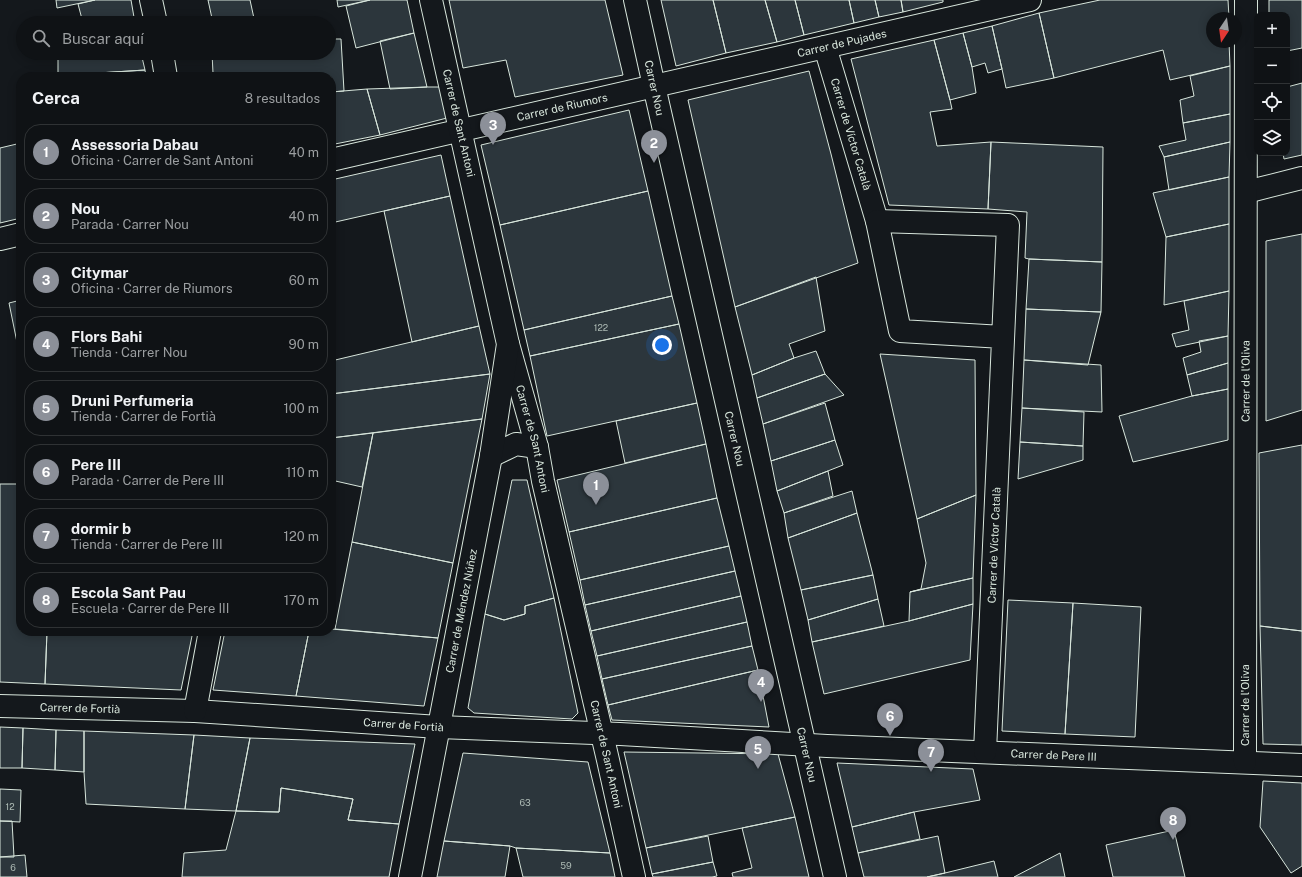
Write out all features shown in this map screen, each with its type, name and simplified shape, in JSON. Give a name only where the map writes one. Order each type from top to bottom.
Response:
[{"type":"street","points":[[152,0],[155,16]]},
{"type":"street","name":"Carrer de Sant Antoni","points":[[431,0],[508,344],[537,447],[543,481],[634,877]]},
{"type":"street","name":"Carrer Nou","points":[[635,0],[835,877]]},
{"type":"street","name":"Carrer de Pujades","points":[[654,86],[1030,0]]},
{"type":"street","name":"Carrer de l'Oliva","points":[[1245,762],[1246,0]]},
{"type":"street","name":"Carrer de Víctor Català","points":[[825,47],[877,221],[900,331],[1003,338]]},
{"type":"street","points":[[163,60],[165,72]]},
{"type":"street","name":"Carrer de Riumors","points":[[336,159],[654,86]]},
{"type":"street","points":[[1246,192],[1302,178]]},
{"type":"street","name":"Carrer de Víctor Català","points":[[877,221],[1008,225],[985,752]]},
{"type":"street","points":[[0,239],[16,235]]},
{"type":"street","name":"Carrer de Méndez Núñez","points":[[410,877],[491,456],[508,344]]},
{"type":"street","points":[[491,456],[516,444],[537,447]]},
{"type":"street","points":[[195,711],[209,636]]},
{"type":"street","name":"Carrer de Fortià","points":[[0,706],[195,711],[439,727],[806,745]]},
{"type":"street","name":"Carrer de Pere III","points":[[806,745],[1302,765]]},
{"type":"building","points":[[56,0],[95,0],[57,8]]},
{"type":"building","points":[[95,0],[131,0],[134,16],[81,16],[78,4]]},
{"type":"building","points":[[208,0],[250,0],[253,16],[211,16]]},
{"type":"building","points":[[337,0],[370,0],[338,7]]},
{"type":"building","points":[[370,0],[407,0],[414,33],[356,48],[346,6]]},
{"type":"building","points":[[449,0],[605,0],[623,75],[515,97],[506,60],[463,68]]},
{"type":"building","points":[[661,0],[713,0],[726,53],[676,66]]},
{"type":"building","points":[[713,0],[765,0],[777,42],[726,53]]},
{"type":"building","points":[[765,0],[795,0],[804,35],[777,42]]},
{"type":"building","points":[[795,0],[849,0],[854,23],[804,35]]},
{"type":"building","points":[[849,0],[875,0],[879,17],[854,23]]},
{"type":"building","points":[[875,0],[901,0],[903,12],[879,17]]},
{"type":"building","points":[[901,0],[943,0],[943,2],[903,12]]},
{"type":"building","points":[[1100,0],[1228,0],[1229,12],[1206,12],[1206,48],[1229,48],[1230,66],[1170,80],[1163,50],[1054,78],[1039,13]]},
{"type":"building","points":[[1269,0],[1302,0],[1302,48],[1290,50],[1290,12],[1269,12]]},
{"type":"building","points":[[1039,13],[1054,78],[1006,88],[992,26]]},
{"type":"building","points":[[992,26],[1002,69],[988,73],[985,63],[972,67],[963,33]]},
{"type":"building","points":[[414,33],[427,87],[390,89],[380,41]]},
{"type":"building","points":[[963,33],[972,67],[976,93],[950,100],[934,40]]},
{"type":"building","points":[[336,39],[341,39],[344,91],[336,92],[336,72],[213,72],[212,60],[336,60]]},
{"type":"building","points":[[934,40],[952,109],[930,112],[937,146],[991,142],[988,209],[889,205],[851,59]]},
{"type":"building","points":[[58,60],[143,60],[145,70],[114,72],[58,72]]},
{"type":"building","points":[[1230,66],[1230,114],[1183,123],[1180,100],[1194,96],[1190,76]]},
{"type":"building","points":[[145,70],[145,72],[114,72]]},
{"type":"building","points":[[809,71],[858,263],[735,307],[688,100]]},
{"type":"building","points":[[1302,83],[1302,155],[1284,159],[1284,156],[1290,156],[1290,86]]},
{"type":"building","points":[[440,87],[447,118],[380,135],[367,89]]},
{"type":"building","points":[[367,89],[380,135],[336,144],[336,92]]},
{"type":"building","points":[[629,110],[648,191],[500,225],[481,145]]},
{"type":"building","points":[[1230,114],[1230,142],[1164,157],[1159,146],[1186,140],[1183,123]]},
{"type":"building","points":[[991,142],[1103,147],[1102,262],[1025,258],[1027,212],[988,209]]},
{"type":"building","points":[[1230,142],[1229,177],[1169,190],[1164,157]]},
{"type":"building","points":[[16,144],[16,219],[0,223],[0,148]]},
{"type":"building","points":[[441,155],[450,196],[336,222],[336,179]]},
{"type":"building","points":[[1229,177],[1229,224],[1166,237],[1153,193]]},
{"type":"building","points":[[648,191],[672,296],[524,330],[500,225]]},
{"type":"building","points":[[450,196],[479,326],[412,342],[384,211]]},
{"type":"building","points":[[1229,224],[1229,291],[1164,305],[1166,237]]},
{"type":"building","points":[[1302,234],[1302,410],[1266,421],[1266,241]]},
{"type":"building","points":[[1029,259],[1102,262],[1101,312],[1026,309]]},
{"type":"building","points":[[816,277],[825,331],[789,344],[794,358],[752,375],[735,307]]},
{"type":"building","points":[[1229,291],[1228,336],[1176,347],[1172,334],[1189,330],[1184,301]]},
{"type":"building","points":[[672,296],[679,324],[530,356],[524,330]]},
{"type":"building","points":[[16,301],[16,337],[9,303]]},
{"type":"building","points":[[1026,309],[1101,312],[1088,365],[1024,360]]},
{"type":"building","points":[[679,324],[697,403],[547,436],[530,356]]},
{"type":"building","points":[[479,326],[490,374],[336,393],[336,360]]},
{"type":"building","points":[[1228,336],[1228,363],[1187,375],[1183,358],[1201,352],[1199,341]]},
{"type":"building","points":[[816,351],[825,374],[757,398],[752,375]]},
{"type":"building","points":[[880,354],[975,360],[976,495],[917,519]]},
{"type":"building","points":[[1024,360],[1101,365],[1102,412],[1022,408]]},
{"type":"building","points":[[1228,363],[1228,389],[1192,396],[1187,375]]},
{"type":"building","points":[[490,374],[482,419],[336,437],[336,393]]},
{"type":"building","points":[[825,374],[844,395],[763,424],[757,398]]},
{"type":"building","points":[[1228,389],[1228,440],[1133,462],[1119,416],[1192,396]]},
{"type":"building","points":[[697,403],[706,444],[625,463],[616,421]]},
{"type":"building","points":[[825,403],[835,440],[771,461],[763,424]]},
{"type":"building","points":[[1022,408],[1084,412],[1083,446],[1020,442]]},
{"type":"building","points":[[482,419],[453,563],[352,542],[373,433]]},
{"type":"building","points":[[373,433],[362,487],[336,481],[336,437]]},
{"type":"building","points":[[835,440],[843,465],[777,491],[771,461]]},
{"type":"building","points":[[1020,442],[1083,446],[1083,460],[1018,479]]},
{"type":"building","points":[[706,444],[717,498],[569,532],[557,480]]},
{"type":"building","points":[[1302,445],[1302,631],[1260,626],[1259,453]]},
{"type":"building","points":[[828,471],[833,496],[784,513],[777,491]]},
{"type":"building","points":[[512,480],[527,480],[554,598],[525,606],[525,614],[504,620],[485,614]]},
{"type":"building","points":[[0,484],[16,484],[16,636],[47,636],[45,684],[0,682]]},
{"type":"building","points":[[852,491],[857,513],[788,538],[784,513]]},
{"type":"building","points":[[976,495],[973,578],[910,592],[921,589],[926,563],[917,519]]},
{"type":"building","points":[[717,498],[729,546],[580,580],[569,532]]},
{"type":"building","points":[[857,513],[873,575],[801,590],[788,538]]},
{"type":"building","points":[[352,542],[453,563],[438,638],[336,629]]},
{"type":"building","points":[[729,546],[735,571],[585,605],[580,580]]},
{"type":"building","points":[[735,571],[741,596],[591,631],[585,605]]},
{"type":"building","points":[[873,575],[878,599],[808,620],[801,590]]},
{"type":"building","points":[[973,578],[973,604],[909,621],[910,592]]},
{"type":"building","points":[[741,596],[747,622],[597,656],[591,631]]},
{"type":"building","points":[[554,598],[578,713],[572,719],[474,713],[468,708],[485,614],[504,620],[525,614],[525,606]]},
{"type":"building","points":[[878,599],[884,626],[812,642],[808,620]]},
{"type":"building","points":[[1008,600],[1073,603],[1065,734],[1002,731]]},
{"type":"building","points":[[1073,603],[1141,607],[1135,737],[1065,734]]},
{"type":"building","points":[[973,604],[970,660],[824,694],[812,642],[909,621]]},
{"type":"building","points":[[747,622],[752,646],[602,679],[597,656]]},
{"type":"building","points":[[1260,626],[1302,631],[1302,745],[1263,744]]},
{"type":"building","points":[[336,629],[438,638],[424,706],[296,696],[308,636],[336,636]]},
{"type":"building","points":[[47,636],[192,636],[181,690],[45,684]]},
{"type":"building","points":[[224,636],[308,636],[296,696],[213,690]]},
{"type":"building","points":[[752,646],[758,670],[608,705],[602,679]]},
{"type":"building","points":[[758,670],[769,727],[612,720],[608,705]]},
{"type":"building","points":[[0,727],[23,728],[22,768],[0,768]]},
{"type":"building","points":[[23,728],[56,730],[55,770],[22,768]]},
{"type":"building","points":[[56,730],[84,731],[84,772],[55,770]]},
{"type":"building","points":[[84,731],[194,735],[185,809],[86,804]]},
{"type":"building","points":[[194,735],[250,738],[236,811],[185,809]]},
{"type":"building","points":[[250,738],[415,744],[399,824],[348,820],[353,799],[281,788],[279,812],[236,811]]},
{"type":"building","points":[[624,752],[778,754],[795,817],[646,848]]},
{"type":"building","points":[[463,753],[588,762],[610,853],[516,848],[510,846],[444,841]]},
{"type":"building","points":[[837,763],[973,769],[980,800],[914,812],[852,827]]},
{"type":"building","points":[[1263,781],[1302,783],[1302,866],[1291,873],[1260,827]]},
{"type":"building","points":[[281,788],[353,799],[348,820],[399,824],[389,877],[182,877],[184,853],[226,850],[236,811],[279,812]]},
{"type":"building","points":[[0,789],[21,790],[20,822],[0,821]]},
{"type":"building","points":[[914,812],[920,839],[858,853],[852,827]]},
{"type":"building","points":[[795,817],[809,877],[733,877],[732,873],[752,868],[742,828]]},
{"type":"building","points":[[0,821],[12,821],[14,857],[0,857]]},
{"type":"building","points":[[1174,830],[1185,877],[1113,877],[1106,845]]},
{"type":"building","points":[[708,836],[713,862],[652,874],[646,848]]},
{"type":"building","points":[[938,836],[945,873],[927,877],[864,877],[858,853]]},
{"type":"building","points":[[444,841],[510,846],[505,877],[437,877]]},
{"type":"building","points":[[516,848],[610,853],[615,877],[523,877]]},
{"type":"building","points":[[1060,853],[1065,877],[1014,877]]},
{"type":"building","points":[[25,855],[27,877],[0,877],[0,857]]},
{"type":"building","points":[[994,861],[998,877],[927,877],[945,873]]},
{"type":"building","points":[[713,862],[717,876],[653,877],[652,874]]},
{"type":"place","name":"Citymar","points":[[493,145]]},
{"type":"place","name":"Nou","points":[[654,163]]},
{"type":"place","name":"Assessoria Dabau","points":[[596,505]]},
{"type":"place","name":"Flors Bahi","points":[[761,702]]},
{"type":"place","name":"Pere III","points":[[890,736]]},
{"type":"place","name":"Druni Perfumeria","points":[[758,769]]},
{"type":"place","name":"dormir b","points":[[931,772]]},
{"type":"place","name":"Escola Sant Pau","points":[[1173,840]]}]
